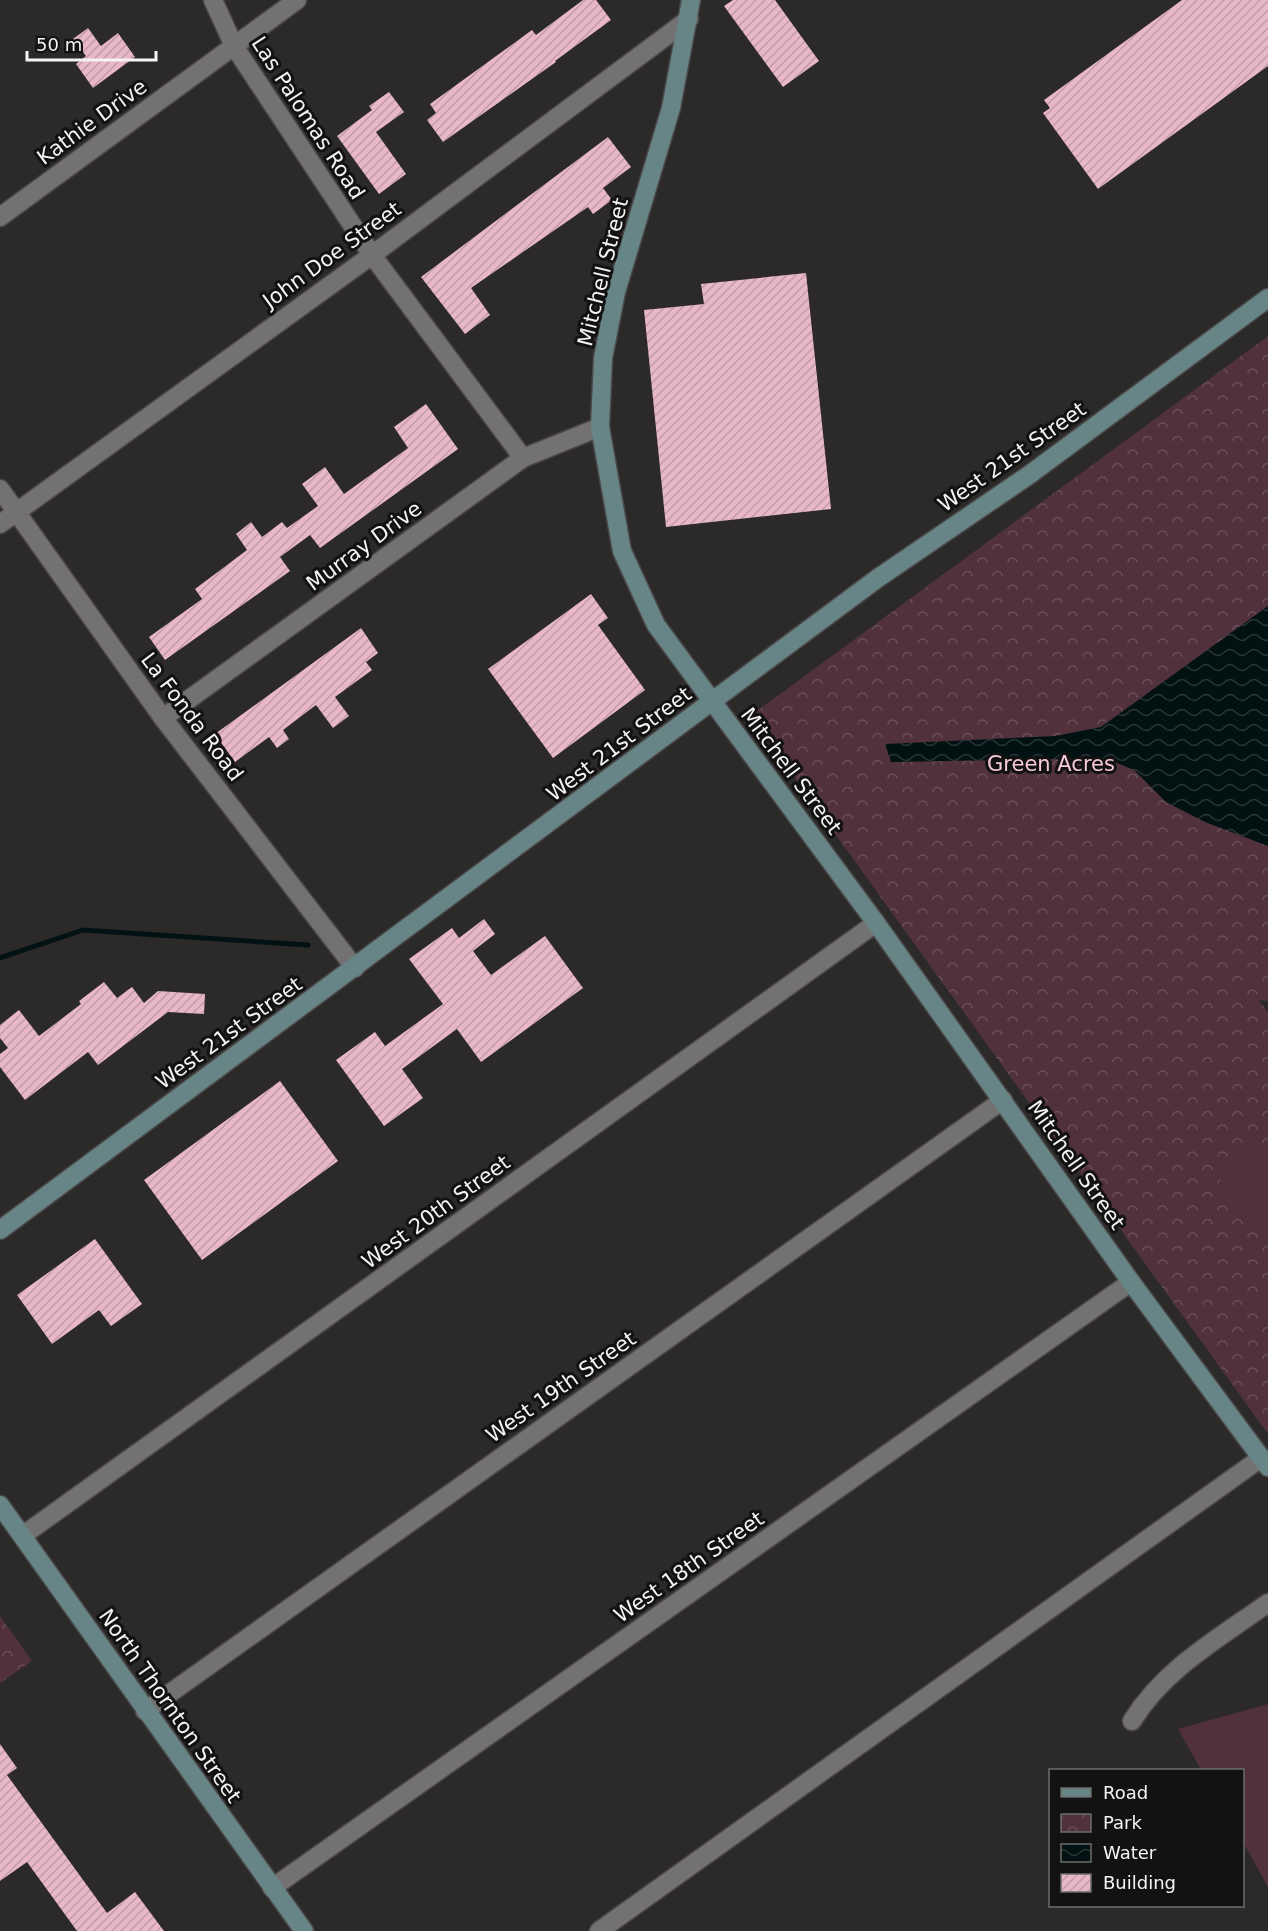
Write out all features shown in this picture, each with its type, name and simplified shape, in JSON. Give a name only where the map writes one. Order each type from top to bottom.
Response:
[{"type":"street","name":"Las Palomas Road","points":[[213,0],[234,46],[372,255],[523,458]]},
{"type":"street","name":"Kathie Drive","points":[[0,217],[297,0]]},
{"type":"street","name":"Mitchell Street","points":[[691,0],[671,108],[616,292],[603,358],[600,428],[622,551],[656,625],[876,923],[1131,1282],[1265,1463]]},
{"type":"street","name":"John Doe Street","points":[[0,524],[372,255],[689,19]]},
{"type":"street","name":"West 21st Street","points":[[0,1230],[878,578],[1029,475],[1268,298]]},
{"type":"street","name":"Murray Drive","points":[[164,718],[523,458],[600,428]]},
{"type":"street","name":"La Fonda Road","points":[[0,489],[164,718],[355,968]]},
{"type":"street","name":"West 20th Street","points":[[22,1536],[876,923]]},
{"type":"street","name":"West 19th Street","points":[[145,1711],[1003,1100]]},
{"type":"street","name":"West 18th Street","points":[[272,1888],[1131,1282]]},
{"type":"street","points":[[599,1931],[1265,1463]]},
{"type":"street","name":"North Thornton Street","points":[[0,1505],[304,1931]]},
{"type":"street","points":[[1132,1721],[1144,1701],[1177,1668],[1268,1603]]},
{"type":"green space","name":"Green Acres","points":[[1268,336],[1268,1001],[1259,1000],[1268,1013],[1268,1434],[750,716]]},
{"type":"green space","points":[[1256,1145],[1268,1162],[1268,1246],[1213,1170]]},
{"type":"green space","points":[[1268,1289],[1268,1326],[1252,1301]]},
{"type":"green space","points":[[0,1616],[32,1661],[0,1683]]},
{"type":"green space","points":[[1268,1704],[1268,1887],[1244,1844],[1244,1769],[1200,1769],[1178,1729]]},
{"type":"water","points":[[1268,606],[1268,846],[1205,822],[1166,802],[1134,770],[1105,758],[891,762],[885,744],[1055,736],[1101,727]]},
{"type":"building","points":[[583,0],[596,0],[611,20],[443,142],[427,120],[436,113],[430,104],[532,30],[536,35]]},
{"type":"building","points":[[733,0],[775,0],[819,61],[783,87],[724,6]]},
{"type":"building","points":[[1182,0],[1268,0],[1268,66],[1098,189],[1043,113],[1050,108],[1044,100]]},
{"type":"building","points":[[88,28],[101,46],[118,33],[135,57],[93,88],[76,64],[86,56],[73,39]]},
{"type":"building","points":[[389,92],[404,112],[376,132],[406,174],[379,194],[337,136],[372,110],[369,106]]},
{"type":"building","points":[[608,137],[631,167],[603,188],[612,200],[593,214],[588,207],[471,288],[490,315],[465,334],[421,277]]},
{"type":"building","points":[[806,273],[831,509],[666,527],[644,310],[704,304],[701,284]]},
{"type":"building","points":[[426,404],[458,449],[320,548],[310,535],[280,557],[290,571],[165,660],[149,637],[202,599],[195,589],[247,550],[236,534],[251,522],[262,537],[282,522],[287,528],[318,506],[302,484],[325,467],[344,494],[408,448],[394,427]]},
{"type":"building","points":[[591,594],[608,618],[598,625],[645,690],[553,758],[488,669]]},
{"type":"building","points":[[361,628],[378,653],[366,662],[372,670],[335,697],[349,716],[333,728],[316,705],[283,730],[289,739],[277,748],[269,737],[235,762],[215,734]]},
{"type":"building","points":[[484,919],[495,934],[473,951],[491,975],[545,936],[583,988],[481,1062],[457,1029],[402,1069],[423,1098],[384,1126],[336,1060],[375,1032],[385,1046],[443,1004],[409,959],[452,928],[459,938]]},
{"type":"building","points":[[104,982],[117,998],[132,987],[144,1003],[158,991],[205,994],[204,1014],[168,1012],[98,1065],[88,1052],[25,1100],[0,1067],[0,1054],[8,1048],[0,1038],[0,1025],[19,1010],[39,1036],[81,1004],[79,1001]]},
{"type":"building","points":[[280,1081],[338,1161],[202,1260],[144,1180]]},
{"type":"building","points":[[95,1239],[142,1304],[111,1326],[99,1310],[52,1344],[17,1295]]},
{"type":"building","points":[[0,1744],[17,1768],[7,1775],[107,1913],[135,1892],[164,1931],[77,1931],[27,1862],[0,1881]]},
{"type":"waterway","points":[[0,958],[83,930],[308,945]]}]
